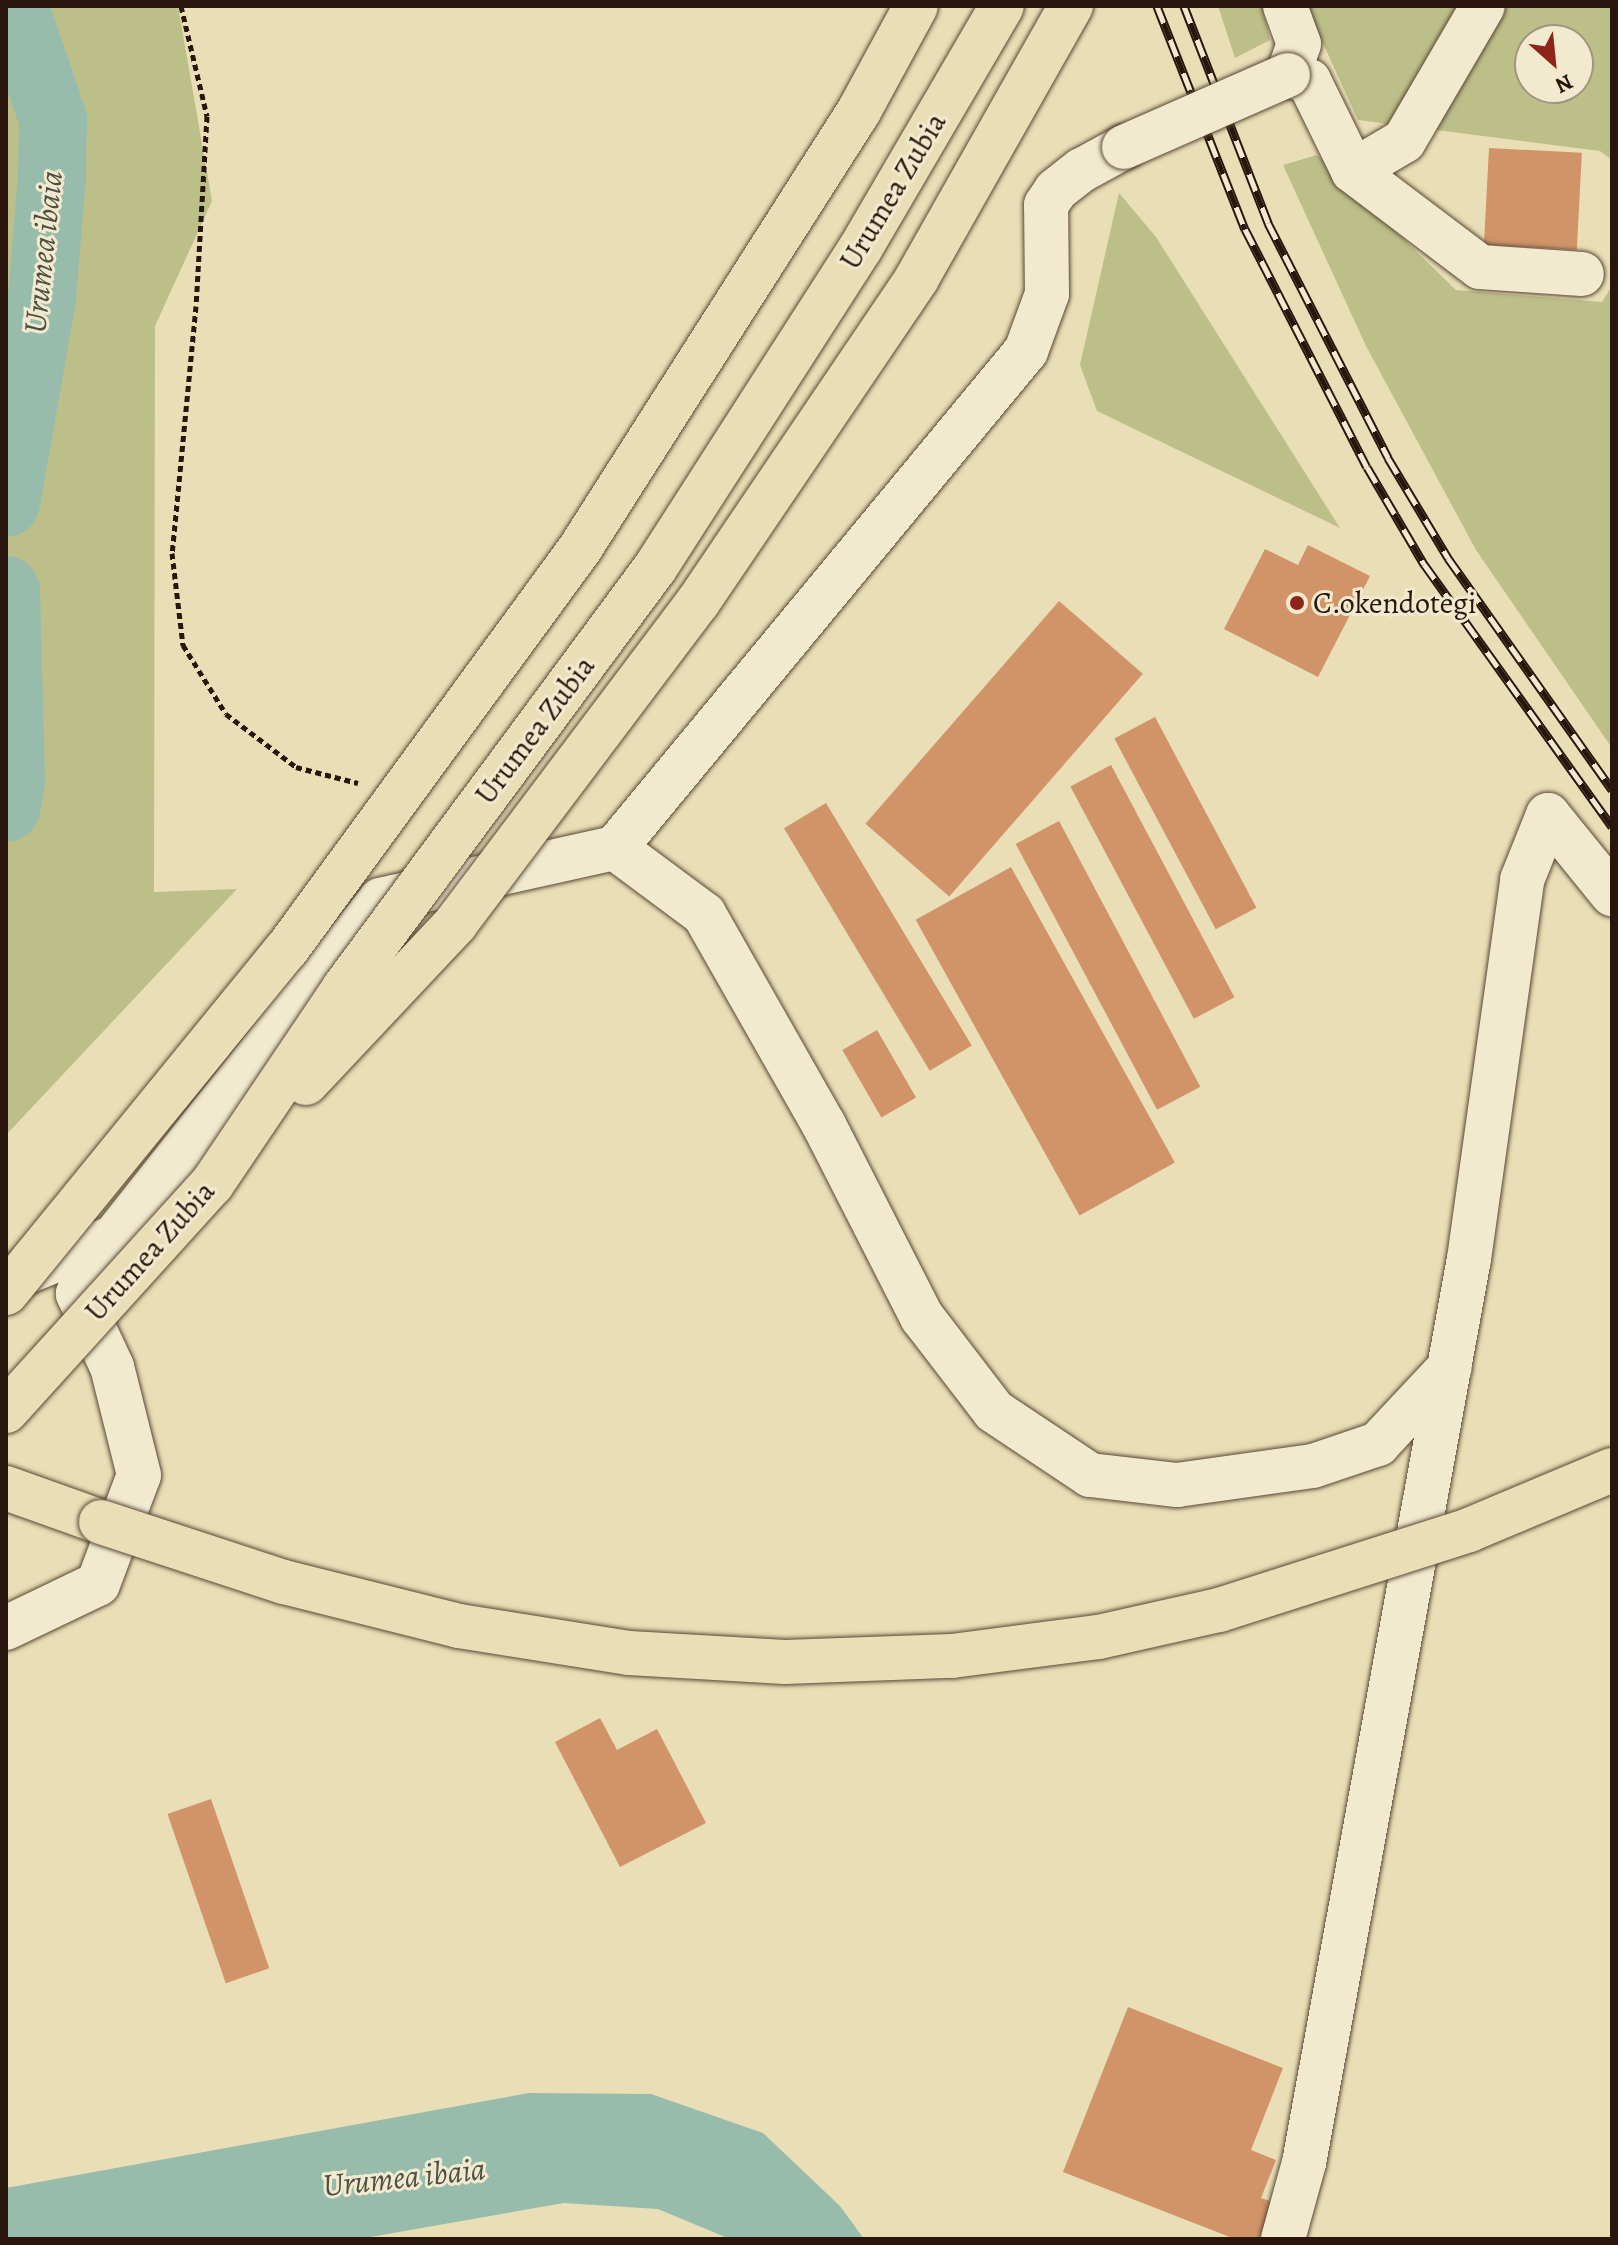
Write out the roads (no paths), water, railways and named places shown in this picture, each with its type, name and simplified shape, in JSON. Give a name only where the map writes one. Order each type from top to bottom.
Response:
[{"type":"main road","points":[[6,1293],[287,949],[581,547],[803,201],[916,6]]},
{"type":"main road","name":"Urumea Zubia","points":[[6,1411],[212,1184],[344,988],[655,568],[860,249],[1002,6]]},
{"type":"main road","points":[[212,1184],[456,923],[698,602],[917,278],[1071,6]]},
{"type":"main road","points":[[6,1488],[284,1582],[475,1629],[629,1653],[785,1662],[937,1657],[1099,1637],[1219,1610],[1469,1530],[1612,1470]]},
{"type":"street","points":[[1285,6],[1299,44],[1288,75]]},
{"type":"street","points":[[1353,171],[1404,141],[1483,6]]},
{"type":"street","points":[[6,1628],[98,1584],[139,1475],[112,1367],[78,1294],[114,1237],[380,900],[615,848],[1026,351],[1047,294],[1046,205],[1056,190],[1082,170],[1124,147],[1288,75],[1309,81],[1353,171],[1480,267],[1582,274]]},
{"type":"street","points":[[1283,2239],[1307,2148],[1450,1367],[1522,880],[1548,815],[1612,894]]},
{"type":"street","points":[[615,848],[704,914],[824,1125],[922,1317],[994,1411],[1090,1475],[1177,1485],[1313,1466],[1378,1444],[1450,1367]]},
{"type":"street","points":[[6,1280],[114,1237]]},
{"type":"water","points":[[529,2093],[651,2094],[763,2133],[840,2206],[864,2239],[730,2239],[658,2209],[564,2203],[359,2239],[6,2239],[6,2188]]},
{"type":"waterway","name":"Urumea ibaia","points":[[6,503],[42,298],[52,176],[53,119],[14,6]]},
{"type":"waterway","name":"Urumea ibaia","points":[[6,590],[11,781],[6,808]]},
{"type":"railway","points":[[1157,6],[1245,229],[1367,467],[1424,564],[1612,827]]},
{"type":"railway","points":[[1184,6],[1268,223],[1388,458],[1448,558],[1612,790]]},
{"type":"place","name":"C.okendotegi","points":[[1297,603]]}]
